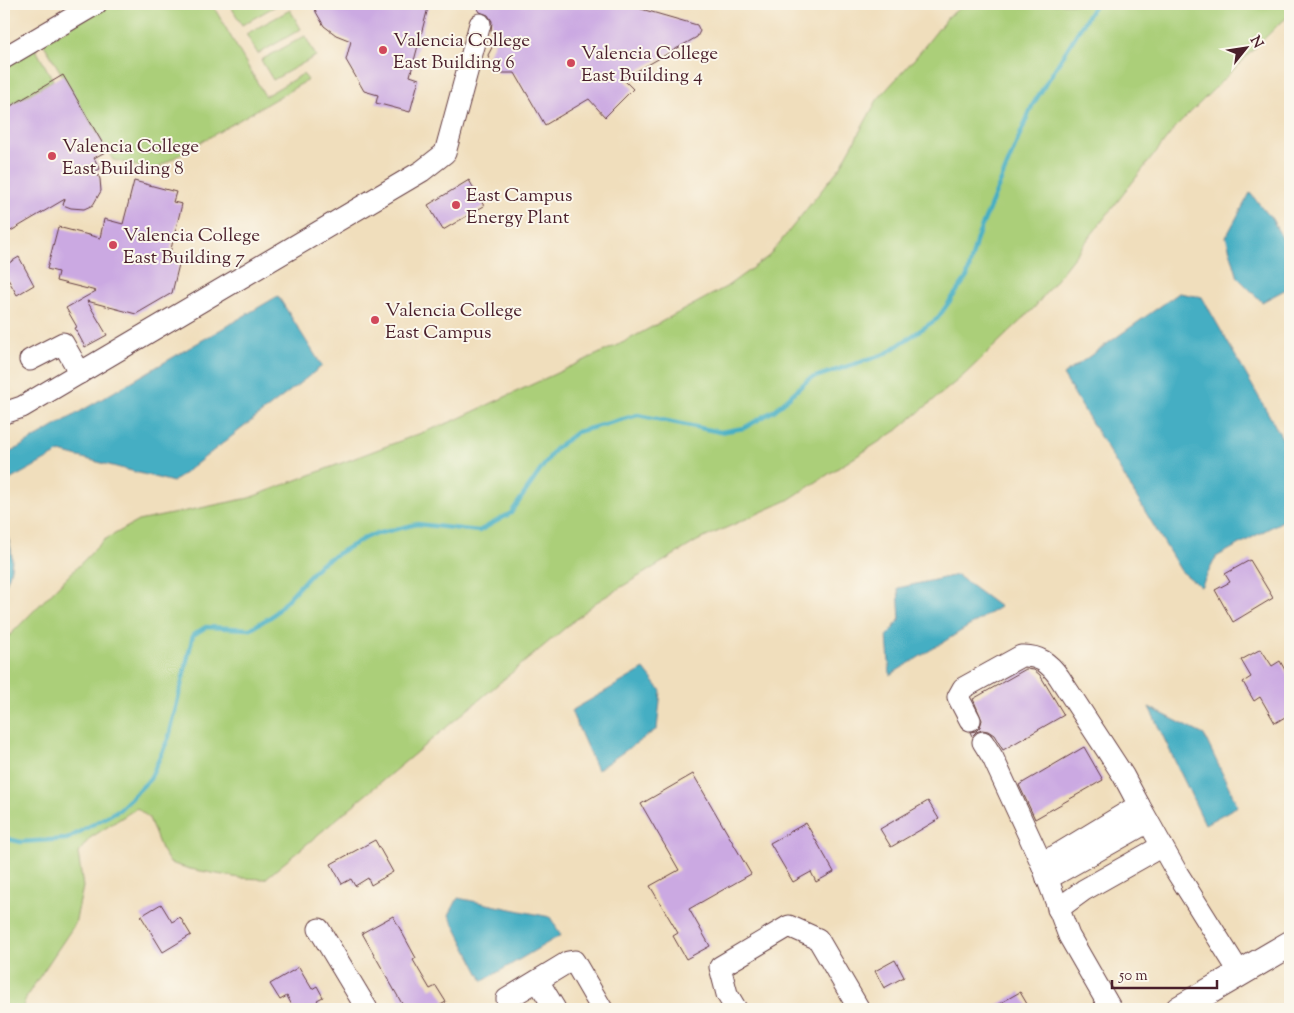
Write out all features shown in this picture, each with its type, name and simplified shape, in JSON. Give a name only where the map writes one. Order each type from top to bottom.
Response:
[{"type":"main road","points":[[1179,1009],[1290,944]]},
{"type":"street","points":[[4,58],[96,4]]},
{"type":"street","points":[[4,414],[22,407],[406,181],[445,154],[480,24]]},
{"type":"street","points":[[30,360],[63,343],[80,373]]},
{"type":"street","points":[[970,720],[958,697],[963,688],[1021,656],[1042,659],[1050,666],[1123,775],[1162,846],[1240,973]]},
{"type":"street","points":[[983,742],[993,758],[1044,871],[1068,936],[1111,1009]]},
{"type":"street","points":[[1044,871],[1143,813]]},
{"type":"street","points":[[1058,909],[1084,890],[1162,846]]},
{"type":"street","points":[[736,1009],[727,994],[720,967],[789,926],[818,939],[859,1009]]},
{"type":"street","points":[[319,928],[367,1009]]},
{"type":"street","points":[[508,1009],[507,999],[568,962],[574,961],[602,1009]]},
{"type":"street","points":[[538,980],[555,1009]]},
{"type":"green space","points":[[109,4],[212,4],[265,96],[303,74],[308,80],[160,166],[159,172],[113,160],[43,43]]},
{"type":"green space","points":[[279,4],[242,25],[230,5]]},
{"type":"green space","points":[[965,4],[1290,4],[1290,15],[1175,128],[1034,308],[964,375],[896,431],[788,500],[697,541],[595,603],[265,879],[239,878],[190,869],[170,863],[161,849],[149,818],[137,808],[90,838],[78,853],[83,887],[75,924],[28,994],[22,1009],[4,1009],[4,641],[104,540],[138,521],[249,498],[453,421],[624,342],[726,287],[769,256],[841,166],[877,100],[916,57],[948,17]]},
{"type":"green space","points":[[290,10],[301,29],[258,54],[246,34]]},
{"type":"green space","points":[[305,36],[316,56],[273,80],[261,60]]},
{"type":"green space","points":[[35,48],[53,80],[4,109],[4,66]]},
{"type":"water","points":[[1250,193],[1272,219],[1290,253],[1290,287],[1262,302],[1238,278],[1226,237]]},
{"type":"water","points":[[1179,293],[1202,297],[1290,452],[1290,517],[1216,557],[1201,587],[1181,571],[1063,375]]},
{"type":"water","points":[[278,296],[322,366],[173,482],[60,452],[4,483],[4,456]]},
{"type":"water","points":[[4,528],[10,544],[12,558],[8,580],[4,588]]},
{"type":"water","points":[[957,575],[1000,607],[890,675],[887,636],[900,619],[898,588]]},
{"type":"water","points":[[644,669],[661,691],[657,729],[597,770],[571,711]]},
{"type":"water","points":[[1149,707],[1204,735],[1238,806],[1205,824]]},
{"type":"water","points":[[458,898],[550,917],[561,935],[483,981],[449,915]]},
{"type":"building","name":"Valencia College East Building 6","points":[[314,4],[429,4],[410,76],[419,79],[410,112],[376,103],[378,95],[364,91],[346,60],[351,41],[336,35],[324,26]]},
{"type":"building","name":"Valencia College East Building 4","points":[[475,4],[624,4],[697,25],[700,31],[697,37],[623,79],[633,89],[605,117],[589,99],[545,125],[515,73],[499,73],[491,66],[488,55],[496,40],[491,31],[492,21],[488,15],[480,12]]},
{"type":"building","name":"Valencia College East Building 8","points":[[63,75],[107,151],[94,158],[100,169],[96,171],[100,179],[101,191],[93,205],[84,209],[71,208],[63,205],[65,199],[4,235],[4,110]]},
{"type":"building","name":"East Campus Energy Plant","points":[[469,180],[484,206],[443,230],[428,205]]},
{"type":"building","name":"Valencia College East Building 7","points":[[134,181],[176,192],[173,202],[182,204],[170,253],[181,256],[172,293],[136,314],[87,301],[107,335],[85,347],[75,328],[77,327],[66,308],[96,291],[56,281],[58,272],[47,269],[58,227],[100,238],[104,219],[123,224]]},
{"type":"building","points":[[19,257],[34,285],[17,295],[4,272],[4,266]]},
{"type":"building","points":[[1250,560],[1273,598],[1233,622],[1215,590],[1230,582],[1225,574]]},
{"type":"building","points":[[1261,649],[1272,666],[1280,661],[1290,679],[1290,714],[1275,723],[1260,697],[1254,701],[1243,682],[1251,677],[1241,660]]},
{"type":"building","points":[[1026,669],[1034,670],[1040,675],[1064,715],[1003,750],[994,735],[988,731],[982,730],[972,736],[970,732],[976,731],[980,727],[982,720],[973,699]]},
{"type":"building","points":[[1084,747],[1103,780],[1035,819],[1019,785]]},
{"type":"building","points":[[693,774],[751,874],[689,909],[710,946],[686,959],[673,936],[678,933],[650,886],[679,870],[641,804]]},
{"type":"building","points":[[928,801],[939,819],[891,847],[880,829]]},
{"type":"building","points":[[806,823],[834,872],[816,882],[811,872],[793,882],[770,843]]},
{"type":"building","points":[[375,840],[393,872],[371,885],[368,878],[355,886],[351,879],[342,884],[331,864]]},
{"type":"building","points":[[161,904],[172,922],[180,917],[191,935],[163,952],[141,916]]},
{"type":"building","points":[[393,916],[416,958],[413,960],[430,989],[436,986],[446,1002],[433,1009],[405,1009],[362,933]]},
{"type":"building","points":[[895,960],[904,977],[884,988],[875,971]]},
{"type":"building","points":[[299,967],[312,989],[317,986],[323,997],[317,1000],[322,1009],[294,1009],[287,996],[280,1000],[270,984]]},
{"type":"building","points":[[1020,992],[1030,1009],[990,1009]]},
{"type":"waterway","points":[[4,838],[21,842],[67,839],[120,809],[150,779],[169,737],[193,635],[206,627],[250,629],[272,616],[320,564],[368,536],[417,524],[479,531],[511,513],[555,449],[577,432],[638,415],[720,432],[744,428],[775,410],[809,379],[885,354],[937,319],[967,277],[977,238],[1032,106],[1092,9],[1098,4]]},
{"type":"place","name":"Valencia College East Building 6","points":[[383,50]]},
{"type":"place","name":"Valencia College East Building 4","points":[[571,63]]},
{"type":"place","name":"Valencia College East Building 8","points":[[52,156]]},
{"type":"place","name":"East Campus Energy Plant","points":[[456,205]]},
{"type":"place","name":"Valencia College East Building 7","points":[[113,245]]},
{"type":"place","name":"Valencia College East Campus","points":[[375,320]]}]
